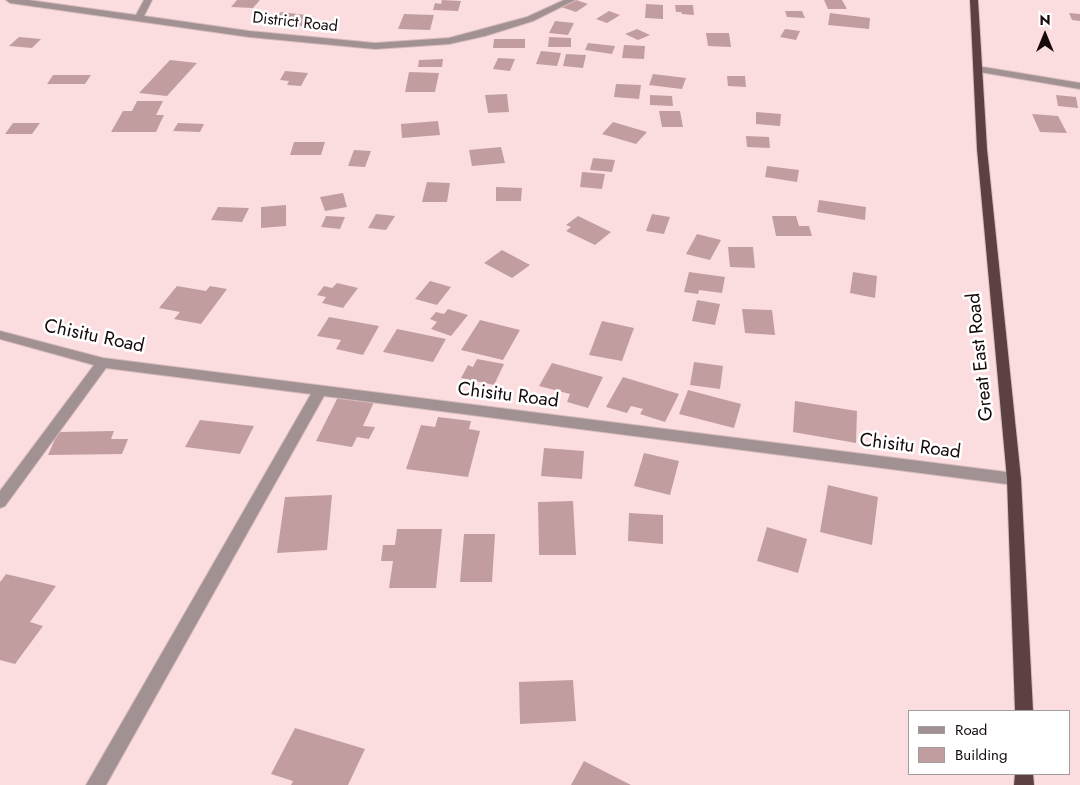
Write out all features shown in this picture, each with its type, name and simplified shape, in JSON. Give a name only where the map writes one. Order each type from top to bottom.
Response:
[{"type":"highway","name":"Great East Road","points":[[974,0],[982,149],[1014,479],[1024,710]]},
{"type":"street","name":"District Road","points":[[10,0],[249,34],[354,45],[410,45],[449,41],[485,33],[530,19],[571,0]]},
{"type":"street","points":[[139,17],[148,0]]},
{"type":"street","points":[[977,70],[1080,86]]},
{"type":"street","name":"Chisitu Road","points":[[0,335],[103,363],[1014,479]]},
{"type":"street","points":[[0,502],[103,363]]},
{"type":"street","points":[[96,785],[320,390]]},
{"type":"building","points":[[237,0],[260,0],[253,8],[231,7]]},
{"type":"building","points":[[442,0],[461,1],[458,11],[433,10],[435,3],[441,4]]},
{"type":"building","points":[[572,0],[588,4],[576,12],[561,7]]},
{"type":"building","points":[[824,0],[842,0],[847,9],[828,9]]},
{"type":"building","points":[[646,4],[663,5],[663,19],[645,18]]},
{"type":"building","points":[[675,5],[693,5],[694,15],[676,12]]},
{"type":"building","points":[[609,11],[620,15],[607,23],[596,19]]},
{"type":"building","points":[[785,11],[802,11],[805,18],[787,17]]},
{"type":"building","points":[[281,12],[314,16],[304,26],[269,24]]},
{"type":"building","points":[[830,13],[870,18],[869,29],[828,25]]},
{"type":"building","points":[[1069,13],[1080,14],[1080,21],[1072,20]]},
{"type":"building","points":[[404,14],[434,15],[430,30],[398,29]]},
{"type":"building","points":[[555,21],[574,23],[568,35],[549,33]]},
{"type":"building","points":[[637,29],[650,35],[638,40],[625,34]]},
{"type":"building","points":[[785,29],[800,31],[796,40],[780,37]]},
{"type":"building","points":[[706,33],[729,33],[731,47],[708,46]]},
{"type":"building","points":[[19,37],[41,39],[32,48],[9,46]]},
{"type":"building","points":[[549,37],[571,38],[571,47],[548,47]]},
{"type":"building","points":[[494,39],[525,39],[525,48],[493,48]]},
{"type":"building","points":[[588,43],[615,46],[612,54],[585,50]]},
{"type":"building","points":[[624,45],[645,46],[644,59],[622,58]]},
{"type":"building","points":[[541,51],[561,53],[557,66],[536,64]]},
{"type":"building","points":[[566,54],[586,55],[583,68],[563,66]]},
{"type":"building","points":[[498,58],[515,59],[510,71],[493,69]]},
{"type":"building","points":[[443,59],[442,67],[418,67],[419,60]]},
{"type":"building","points":[[170,60],[197,63],[167,96],[139,93]]},
{"type":"building","points":[[285,71],[308,73],[301,86],[287,85],[289,81],[280,80]]},
{"type":"building","points":[[409,72],[439,73],[435,92],[405,92]]},
{"type":"building","points":[[653,74],[686,78],[682,89],[649,85]]},
{"type":"building","points":[[53,75],[91,75],[85,84],[47,84]]},
{"type":"building","points":[[727,76],[745,76],[746,87],[728,86]]},
{"type":"building","points":[[616,84],[641,85],[639,99],[614,97]]},
{"type":"building","points":[[507,94],[509,112],[488,113],[485,95]]},
{"type":"building","points":[[650,95],[672,96],[673,106],[650,105]]},
{"type":"building","points":[[1056,95],[1076,97],[1078,108],[1058,106]]},
{"type":"building","points":[[137,101],[163,101],[156,115],[164,115],[156,132],[111,132],[123,111],[132,111]]},
{"type":"building","points":[[659,111],[680,111],[683,127],[662,127]]},
{"type":"building","points":[[756,112],[781,114],[780,126],[756,124]]},
{"type":"building","points":[[1032,114],[1058,116],[1067,133],[1040,132]]},
{"type":"building","points":[[438,121],[440,135],[402,138],[401,124]]},
{"type":"building","points":[[613,122],[647,132],[636,144],[602,134]]},
{"type":"building","points":[[13,123],[40,123],[32,134],[5,134]]},
{"type":"building","points":[[178,123],[204,124],[200,132],[173,131]]},
{"type":"building","points":[[746,136],[769,137],[770,148],[747,147]]},
{"type":"building","points":[[294,142],[325,142],[321,155],[290,155]]},
{"type":"building","points":[[501,147],[505,163],[472,166],[469,150]]},
{"type":"building","points":[[354,150],[371,151],[365,167],[348,166]]},
{"type":"building","points":[[593,158],[615,160],[612,172],[590,170]]},
{"type":"building","points":[[767,166],[799,170],[797,182],[765,177]]},
{"type":"building","points":[[582,172],[605,174],[602,189],[580,187]]},
{"type":"building","points":[[427,182],[450,183],[447,202],[422,202]]},
{"type":"building","points":[[496,187],[522,188],[521,201],[496,201]]},
{"type":"building","points":[[343,193],[347,207],[325,211],[320,197]]},
{"type":"building","points":[[819,200],[866,207],[865,220],[817,212]]},
{"type":"building","points":[[286,205],[286,226],[261,228],[261,207]]},
{"type":"building","points":[[218,207],[249,208],[242,222],[211,220]]},
{"type":"building","points":[[376,214],[395,216],[386,230],[368,228]]},
{"type":"building","points":[[652,214],[670,217],[664,234],[646,231]]},
{"type":"building","points":[[326,216],[345,217],[340,229],[321,227]]},
{"type":"building","points":[[578,216],[611,232],[595,245],[566,231],[571,227],[566,225]]},
{"type":"building","points":[[772,216],[796,216],[799,226],[809,226],[812,236],[776,236]]},
{"type":"building","points":[[697,234],[721,240],[710,260],[686,254]]},
{"type":"building","points":[[728,247],[753,247],[755,268],[730,267]]},
{"type":"building","points":[[502,250],[530,265],[512,278],[484,263]]},
{"type":"building","points":[[689,272],[725,277],[722,293],[699,290],[698,294],[684,292]]},
{"type":"building","points":[[853,272],[877,276],[875,298],[850,293]]},
{"type":"building","points":[[430,281],[451,287],[437,305],[415,299]]},
{"type":"building","points":[[337,283],[358,288],[343,308],[322,303],[326,297],[317,295],[324,286],[332,288]]},
{"type":"building","points":[[177,286],[206,291],[210,286],[227,289],[201,324],[174,319],[180,312],[159,308]]},
{"type":"building","points":[[697,300],[720,304],[715,325],[692,321]]},
{"type":"building","points":[[448,309],[468,315],[451,336],[431,329],[437,322],[430,319],[436,312],[444,314]]},
{"type":"building","points":[[742,309],[772,310],[775,335],[745,333]]},
{"type":"building","points":[[329,317],[379,326],[363,355],[336,349],[341,340],[317,336]]},
{"type":"building","points":[[480,320],[520,330],[503,360],[461,350]]},
{"type":"building","points":[[602,321],[634,328],[622,361],[589,355]]},
{"type":"building","points":[[397,329],[446,339],[433,362],[383,352]]},
{"type":"building","points":[[477,359],[504,364],[494,385],[461,378],[468,365],[473,367]]},
{"type":"building","points":[[694,362],[723,366],[720,389],[690,385]]},
{"type":"building","points":[[552,363],[603,377],[588,408],[567,402],[570,394],[539,386]]},
{"type":"building","points":[[623,377],[679,394],[665,422],[640,414],[643,409],[631,406],[627,413],[606,407]]},
{"type":"building","points":[[688,390],[741,404],[734,428],[679,414]]},
{"type":"building","points":[[338,397],[374,402],[363,426],[375,427],[369,439],[357,437],[352,447],[316,441]]},
{"type":"building","points":[[795,401],[857,411],[856,443],[793,432]]},
{"type":"building","points":[[438,417],[471,421],[469,429],[480,431],[468,477],[406,469],[421,425],[435,427]]},
{"type":"building","points":[[200,420],[254,426],[240,454],[185,447]]},
{"type":"building","points":[[114,431],[111,439],[128,439],[122,454],[48,455],[58,432]]},
{"type":"building","points":[[544,448],[584,451],[582,479],[541,476]]},
{"type":"building","points":[[644,453],[679,461],[670,495],[634,486]]},
{"type":"building","points":[[828,485],[878,497],[872,545],[820,532]]},
{"type":"building","points":[[332,495],[327,550],[277,553],[285,497]]},
{"type":"building","points":[[573,501],[576,555],[539,555],[538,502]]},
{"type":"building","points":[[629,513],[663,515],[663,544],[628,541]]},
{"type":"building","points":[[767,527],[807,539],[798,573],[757,561]]},
{"type":"building","points":[[397,529],[442,529],[436,588],[389,588],[393,561],[381,561],[383,545],[395,545]]},
{"type":"building","points":[[464,534],[495,534],[492,582],[460,582]]},
{"type":"building","points":[[6,574],[56,586],[30,622],[43,626],[15,664],[0,660],[0,582]]},
{"type":"building","points":[[573,680],[576,721],[520,724],[519,682]]},
{"type":"building","points":[[295,728],[365,749],[348,785],[291,785],[293,781],[271,774]]},
{"type":"building","points":[[584,761],[631,785],[571,785]]}]
